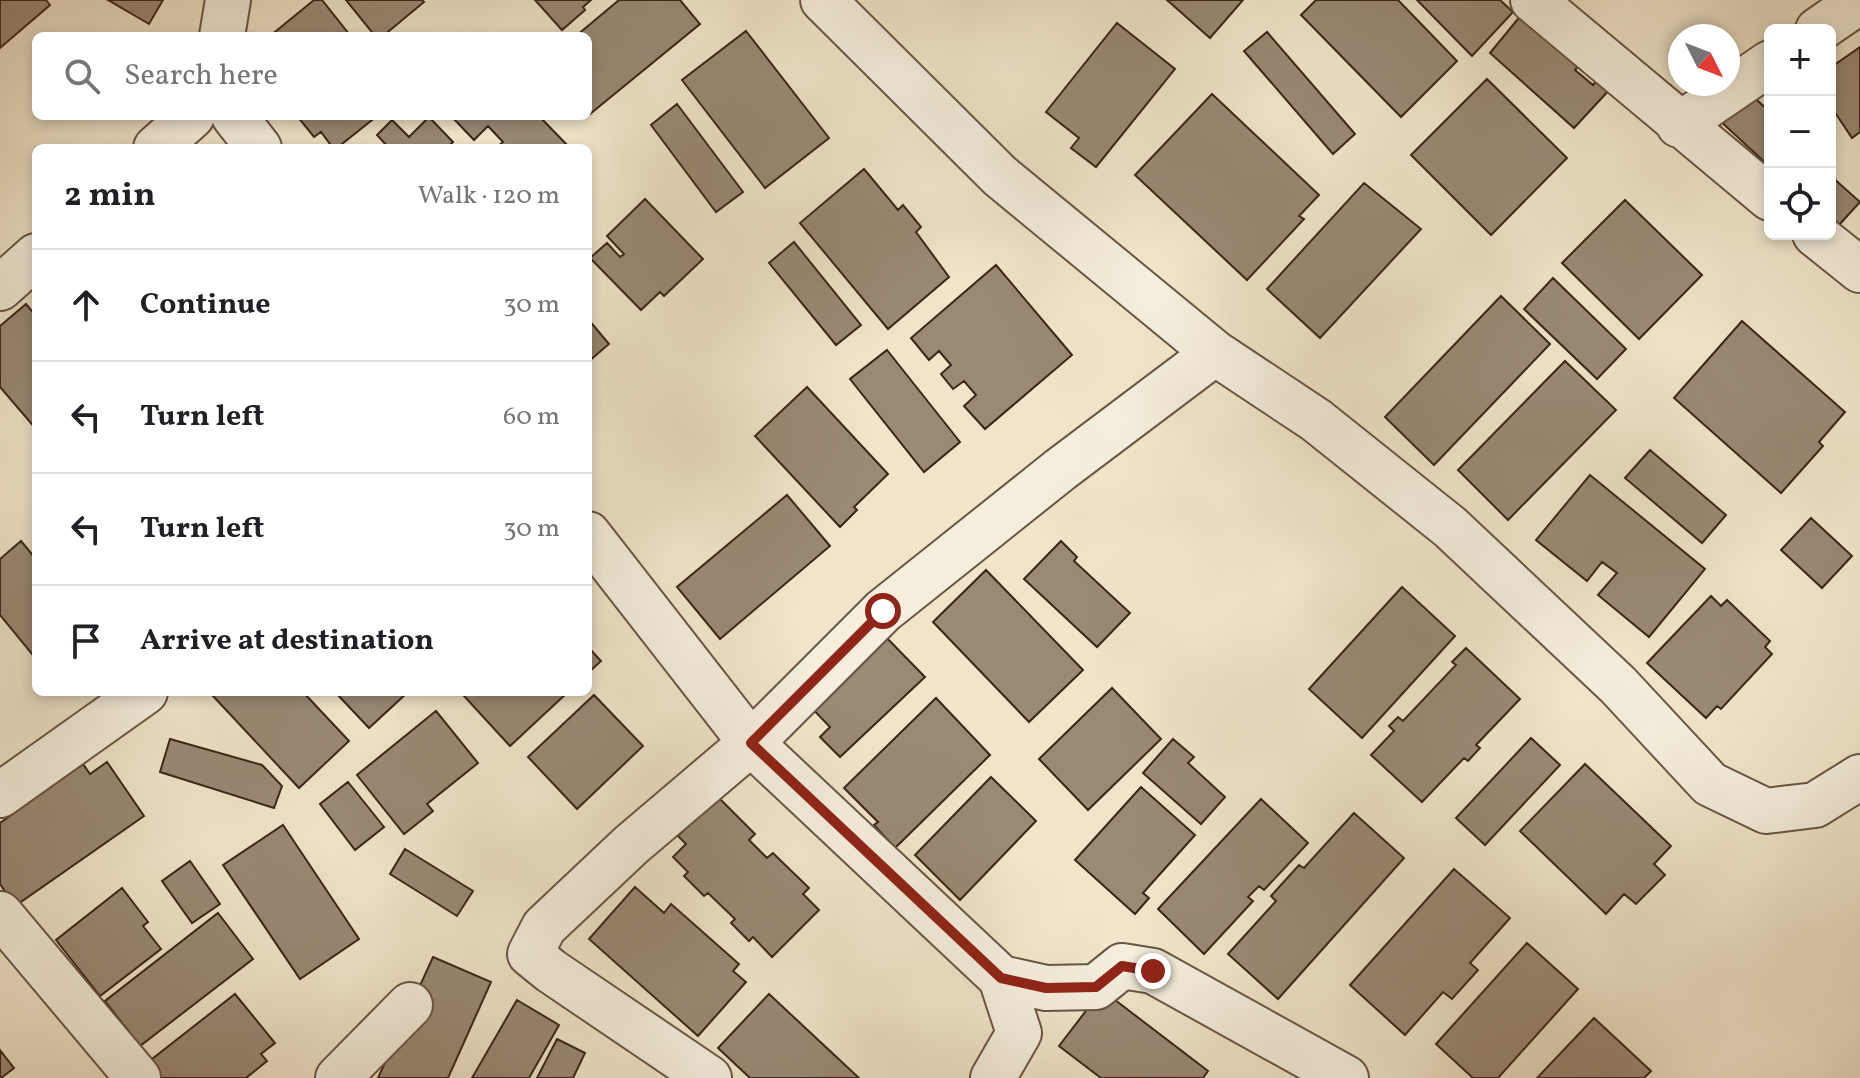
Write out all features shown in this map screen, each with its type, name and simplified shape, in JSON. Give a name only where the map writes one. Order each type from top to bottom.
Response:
[{"type":"street","points":[[223,32],[228,0]]},
{"type":"street","points":[[823,0],[1000,176],[1215,353],[1316,420],[1450,527],[1618,685],[1710,784],[1766,811],[1815,805],[1860,777]]},
{"type":"street","points":[[1533,0],[1764,193]]},
{"type":"street","points":[[1827,24],[1860,1]]},
{"type":"street","points":[[1679,125],[1764,67]]},
{"type":"street","points":[[160,144],[188,120]]},
{"type":"street","points":[[237,120],[256,144]]},
{"type":"street","points":[[1822,240],[1860,270]]},
{"type":"street","points":[[0,288],[32,260]]},
{"type":"street","points":[[709,1078],[530,954],[544,927],[631,845],[751,743],[883,611],[1061,469],[1215,353]]},
{"type":"street","points":[[592,539],[751,743],[1001,978],[1019,1033],[993,1078]]},
{"type":"street","points":[[0,795],[139,696]]},
{"type":"street","points":[[0,914],[138,1078]]},
{"type":"street","points":[[1001,978],[1046,988],[1096,987],[1122,966],[1153,971],[1346,1078]]},
{"type":"street","points":[[338,1078],[410,1005]]},
{"type":"building","points":[[0,0],[46,0],[50,5],[0,48]]},
{"type":"building","points":[[108,0],[163,0],[149,24]]},
{"type":"building","points":[[314,0],[322,0],[347,32],[275,32]]},
{"type":"building","points":[[346,0],[424,2],[388,32],[372,32]]},
{"type":"building","points":[[535,0],[591,0],[583,7],[585,10],[562,30]]},
{"type":"building","points":[[619,0],[680,0],[700,24],[592,112],[592,32],[581,32]]},
{"type":"building","points":[[1167,0],[1243,0],[1210,38]]},
{"type":"building","points":[[1316,0],[1398,0],[1457,61],[1401,117],[1301,15]]},
{"type":"building","points":[[1417,0],[1500,0],[1513,12],[1472,56]]},
{"type":"building","points":[[1522,14],[1581,63],[1575,70],[1593,85],[1599,78],[1611,88],[1574,128],[1490,53]]},
{"type":"building","points":[[1117,23],[1175,69],[1096,167],[1071,148],[1079,138],[1046,112]]},
{"type":"building","points":[[746,31],[829,138],[765,188],[682,80]]},
{"type":"building","points":[[1267,32],[1355,134],[1333,154],[1244,51]]},
{"type":"building","points":[[1860,47],[1860,132],[1852,138],[1836,114],[1836,64]]},
{"type":"building","points":[[1487,79],[1567,158],[1491,235],[1411,155]]},
{"type":"building","points":[[1746,90],[1764,106],[1764,161],[1719,120]]},
{"type":"building","points":[[1212,94],[1319,195],[1299,216],[1304,219],[1247,280],[1135,175]]},
{"type":"building","points":[[677,104],[743,192],[716,212],[651,125]]},
{"type":"building","points":[[300,120],[372,120],[342,144],[330,144],[321,132],[314,137]]},
{"type":"building","points":[[392,120],[409,137],[426,120],[432,120],[453,142],[385,144],[377,135]]},
{"type":"building","points":[[455,120],[543,120],[566,144],[501,144],[503,142],[488,126],[474,140]]},
{"type":"building","points":[[864,169],[898,210],[903,205],[921,227],[916,232],[949,277],[888,329],[800,223]]},
{"type":"building","points":[[1836,181],[1860,202],[1839,225],[1836,222]]},
{"type":"building","points":[[1364,183],[1421,229],[1320,338],[1267,289]]},
{"type":"building","points":[[645,199],[703,259],[664,296],[660,292],[641,310],[592,260],[592,256],[607,243],[620,257],[624,254],[607,236]]},
{"type":"building","points":[[1625,200],[1702,275],[1639,339],[1562,263]]},
{"type":"building","points":[[794,242],[861,325],[836,345],[769,263]]},
{"type":"building","points":[[996,265],[1072,355],[985,429],[964,406],[976,395],[964,381],[953,389],[941,374],[951,365],[939,351],[929,360],[911,338]]},
{"type":"building","points":[[1553,278],[1626,349],[1597,379],[1524,309]]},
{"type":"building","points":[[1501,296],[1550,344],[1434,465],[1385,417]]},
{"type":"building","points":[[26,304],[32,311],[32,424],[0,387],[0,326]]},
{"type":"building","points":[[1742,321],[1845,412],[1819,442],[1823,446],[1781,493],[1674,398]]},
{"type":"building","points":[[592,324],[609,344],[592,359]]},
{"type":"building","points":[[887,350],[960,442],[924,472],[850,379]]},
{"type":"building","points":[[1565,361],[1616,410],[1508,520],[1458,470]]},
{"type":"building","points":[[807,387],[888,474],[854,507],[857,510],[840,527],[755,436]]},
{"type":"building","points":[[1650,450],[1726,515],[1702,543],[1625,478]]},
{"type":"building","points":[[1590,475],[1705,569],[1649,637],[1598,595],[1617,573],[1602,562],[1587,581],[1536,540]]},
{"type":"building","points":[[787,495],[830,546],[720,639],[677,587]]},
{"type":"building","points":[[1811,518],[1852,556],[1822,588],[1781,550]]},
{"type":"building","points":[[21,541],[32,554],[32,654],[0,615],[0,559]]},
{"type":"building","points":[[1061,541],[1077,557],[1074,561],[1130,613],[1097,647],[1024,579]]},
{"type":"building","points":[[986,570],[1083,670],[1029,722],[933,622]]},
{"type":"building","points":[[1402,587],[1455,636],[1362,738],[1309,689]]},
{"type":"building","points":[[1711,596],[1721,606],[1727,600],[1770,641],[1765,647],[1772,654],[1721,709],[1717,706],[1706,718],[1647,663]]},
{"type":"building","points":[[879,630],[925,677],[840,757],[820,737],[830,727],[805,701]]},
{"type":"building","points":[[1466,648],[1520,699],[1476,745],[1480,748],[1468,761],[1464,758],[1422,802],[1371,755],[1394,731],[1389,726],[1398,717],[1403,721],[1456,665],[1452,662]]},
{"type":"building","points":[[592,651],[601,661],[592,669]]},
{"type":"building","points":[[1112,688],[1161,739],[1088,810],[1039,759]]},
{"type":"building","points":[[594,695],[643,746],[577,809],[528,757]]},
{"type":"building","points":[[213,696],[307,696],[349,741],[299,788]]},
{"type":"building","points":[[339,696],[404,696],[369,728]]},
{"type":"building","points":[[464,696],[564,696],[510,746]]},
{"type":"building","points":[[936,698],[990,755],[895,848],[874,825],[878,822],[844,788]]},
{"type":"building","points":[[436,711],[478,763],[427,804],[433,811],[404,834],[357,775]]},
{"type":"building","points":[[1531,738],[1560,765],[1485,845],[1456,818]]},
{"type":"building","points":[[170,739],[262,765],[282,786],[274,808],[160,772]]},
{"type":"building","points":[[1173,739],[1194,757],[1188,763],[1225,797],[1201,824],[1143,773]]},
{"type":"building","points":[[107,762],[144,816],[15,906],[0,884],[0,823],[83,764],[90,774]]},
{"type":"building","points":[[1585,764],[1671,846],[1654,864],[1665,875],[1636,904],[1624,894],[1606,914],[1520,831]]},
{"type":"building","points":[[991,777],[1036,821],[960,900],[915,855]]},
{"type":"building","points":[[348,782],[384,827],[355,850],[320,804]]},
{"type":"building","points":[[1141,787],[1195,835],[1143,893],[1149,898],[1135,914],[1075,860]]},
{"type":"building","points":[[718,797],[755,834],[749,840],[767,858],[773,853],[809,888],[803,894],[819,910],[772,957],[753,937],[749,941],[731,923],[735,919],[708,893],[704,896],[684,876],[688,872],[673,857],[686,844],[678,836]]},
{"type":"building","points":[[1261,799],[1308,843],[1264,890],[1259,886],[1248,897],[1253,901],[1204,954],[1158,909]]},
{"type":"building","points":[[1354,813],[1404,858],[1278,999],[1228,954],[1276,901],[1271,896],[1299,865],[1304,868]]},
{"type":"building","points":[[283,825],[359,939],[300,979],[223,865]]},
{"type":"building","points":[[405,849],[473,891],[457,916],[390,874]]},
{"type":"building","points":[[190,861],[220,904],[192,923],[162,881]]},
{"type":"building","points":[[1454,869],[1510,918],[1470,963],[1478,970],[1452,999],[1443,992],[1405,1035],[1350,985]]},
{"type":"building","points":[[635,887],[664,913],[671,904],[739,964],[733,971],[746,982],[698,1036],[589,939]]},
{"type":"building","points":[[122,888],[148,922],[143,926],[161,949],[100,996],[56,940]]},
{"type":"building","points":[[218,913],[253,959],[140,1046],[105,1001]]},
{"type":"building","points":[[1527,943],[1578,989],[1498,1078],[1473,1078],[1436,1044]]},
{"type":"building","points":[[433,957],[491,982],[448,1078],[378,1078]]},
{"type":"building","points":[[1102,990],[1208,1071],[1203,1078],[1101,1078],[1059,1046]]},
{"type":"building","points":[[235,994],[275,1043],[261,1054],[267,1061],[246,1078],[144,1078],[138,1070]]},
{"type":"building","points":[[769,994],[859,1078],[750,1078],[718,1048]]},
{"type":"building","points":[[517,1000],[559,1025],[529,1078],[472,1078]]},
{"type":"building","points":[[1594,1018],[1651,1071],[1644,1078],[1537,1078]]},
{"type":"building","points":[[557,1039],[585,1053],[573,1078],[537,1078]]},
{"type":"building","points":[[0,1050],[14,1068],[1,1078],[0,1078]]},
{"type":"route","points":[[883,611],[751,743],[1001,978],[1046,988],[1096,987],[1122,966],[1153,971]]}]
